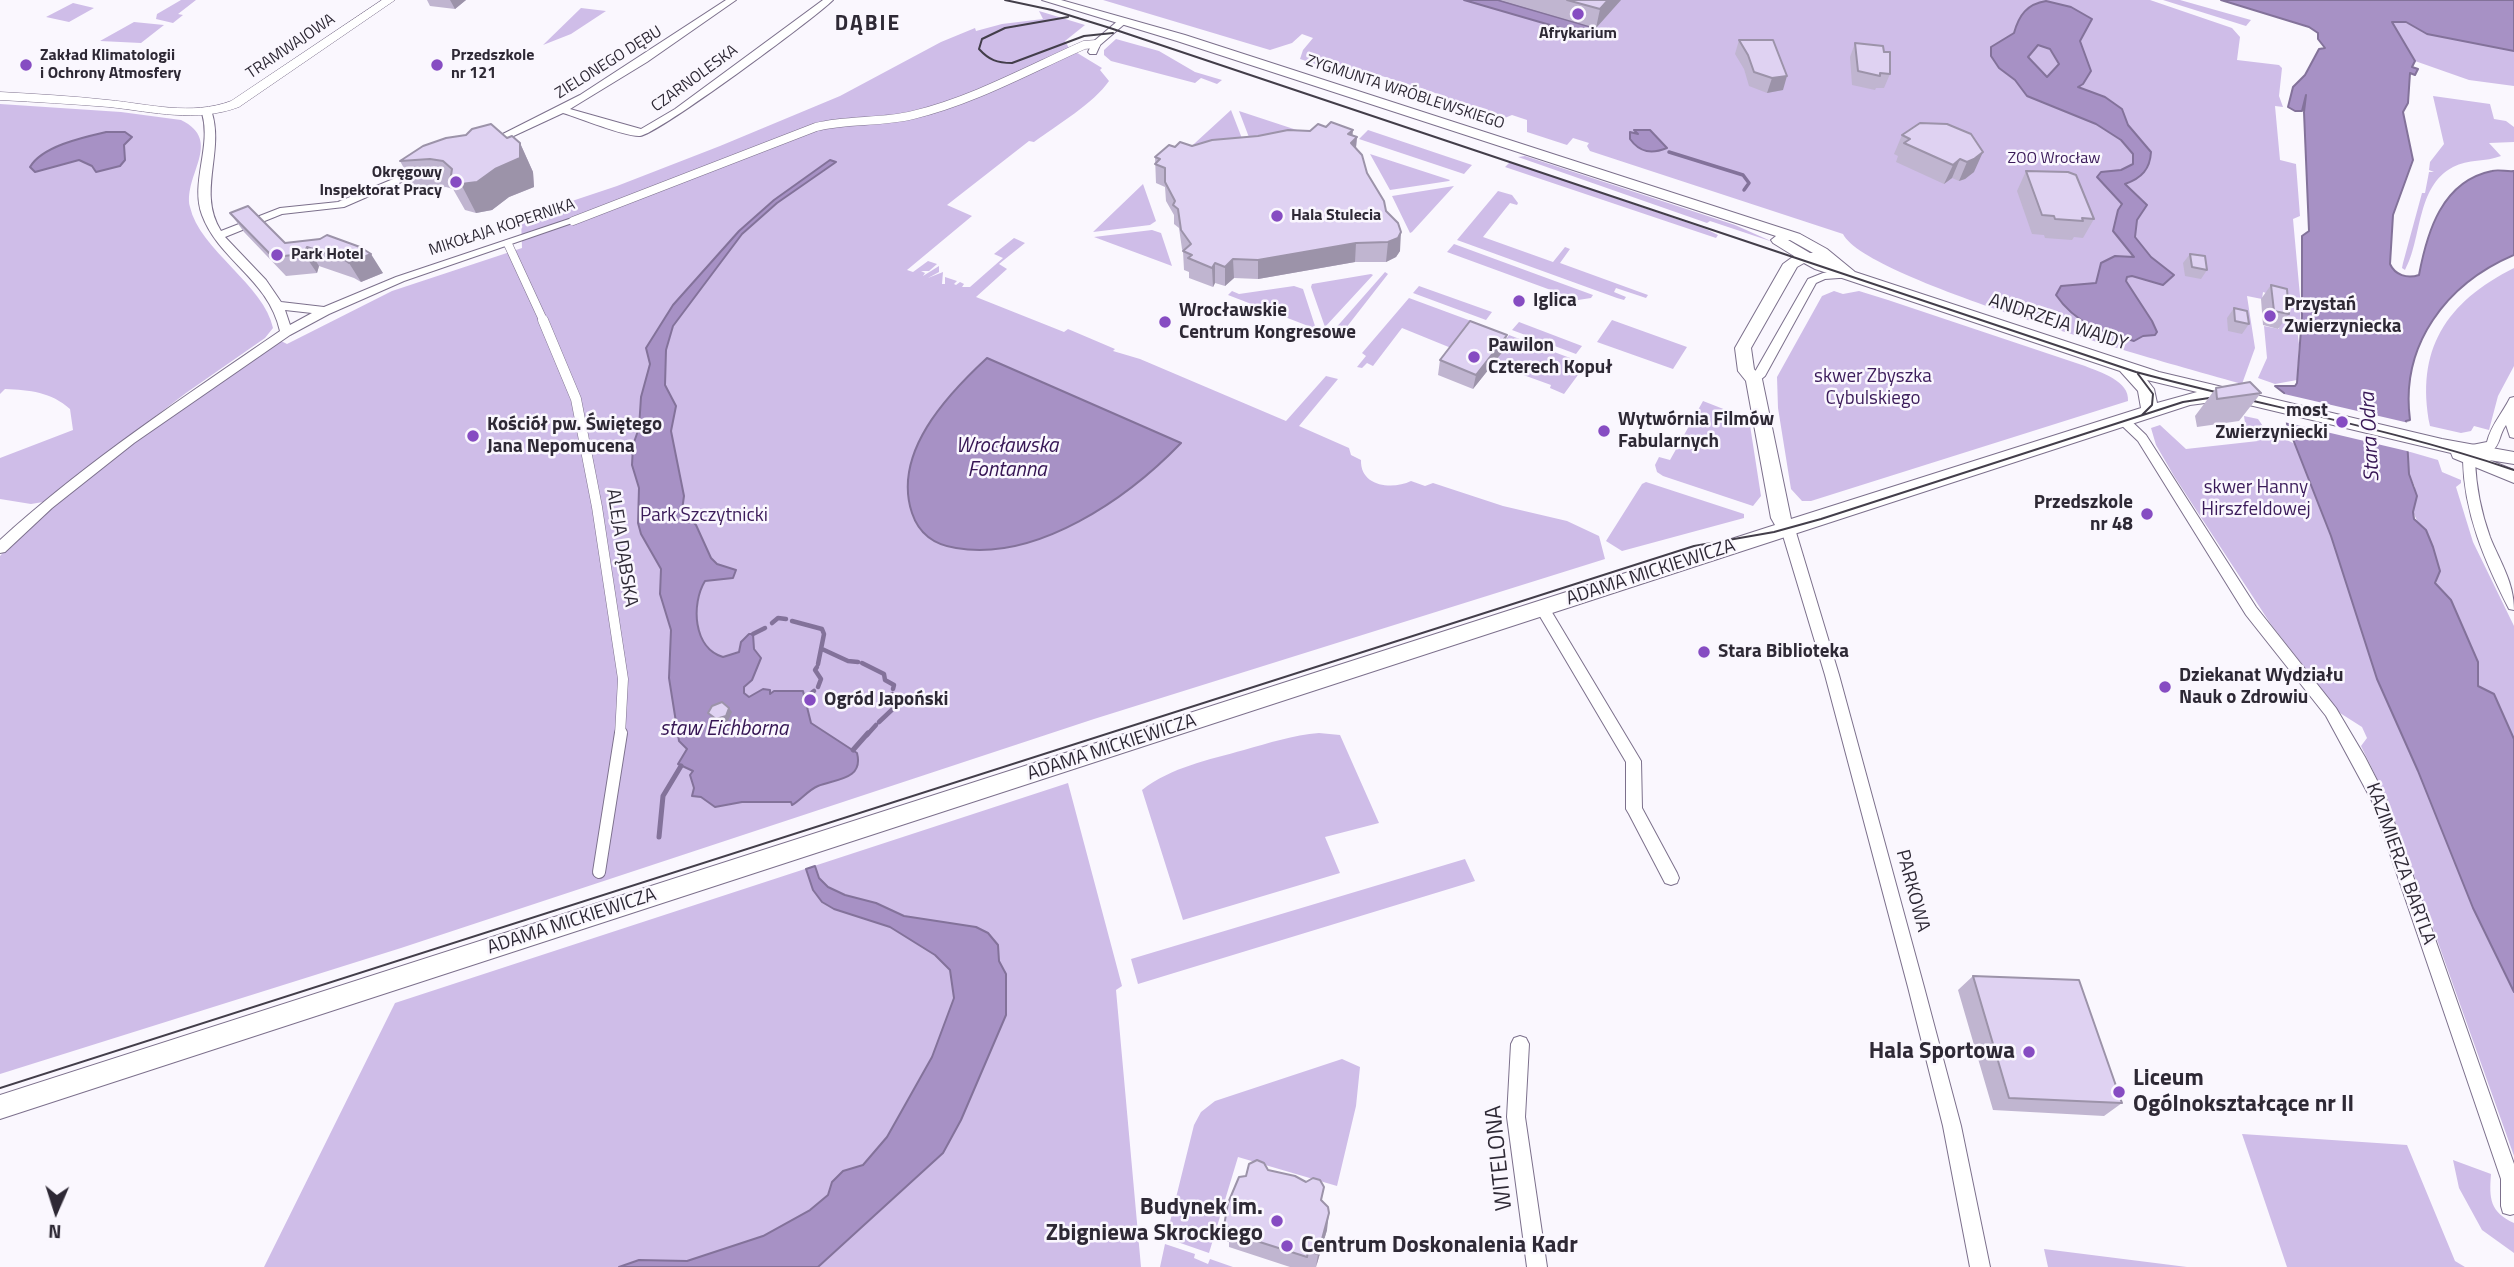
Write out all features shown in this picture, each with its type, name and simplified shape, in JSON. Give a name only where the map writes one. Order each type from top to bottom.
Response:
[{"type":"main road","name":"ZYGMUNTA WRÓBLEWSKIEGO","points":[[1048,0],[1258,63],[1795,237],[1813,245],[1830,258]]},
{"type":"main road","name":"ZYGMUNTA WRÓBLEWSKIEGO","points":[[1750,224],[1804,257]]},
{"type":"main road","points":[[1788,529],[1780,518],[1754,379],[1746,371],[1744,345],[1788,268],[1804,257],[1830,258]]},
{"type":"main road","name":"ANDRZEJA WAJDY","points":[[1804,257],[1849,275],[2124,368],[2470,454]]},
{"type":"main road","name":"ANDRZEJA WAJDY","points":[[1830,258],[1849,275]]},
{"type":"main road","points":[[2124,368],[2143,384],[2148,394],[2150,411]]},
{"type":"main road","name":"ADAMA MICKIEWICZA","points":[[0,1107],[2122,419],[2189,399],[2225,395]]},
{"type":"main road","points":[[2470,454],[2514,458]]},
{"type":"main road","points":[[2470,454],[2514,477]]},
{"type":"street","name":"TRAMWAJOWA","points":[[207,113],[235,104],[389,0]]},
{"type":"street","name":"ZIELONEGO DĘBU","points":[[482,146],[565,110],[632,69],[732,0]]},
{"type":"street","name":"CZARNOLESKA","points":[[565,110],[637,133],[644,132],[678,111],[829,0]]},
{"type":"street","name":"MIKOŁAJA KOPERNIKA","points":[[0,548],[47,505],[141,432],[286,332],[325,311],[439,265],[573,221],[816,127],[845,121],[909,116],[947,106],[1069,52],[1094,48],[1123,21]]},
{"type":"street","points":[[0,96],[207,113],[209,153],[204,198],[209,219],[278,305],[286,332]]},
{"type":"street","points":[[220,234],[280,211],[340,205],[434,166]]},
{"type":"street","name":"ALEJA DĄBSKA","points":[[508,244],[566,370],[576,398],[617,634],[623,679],[623,718],[599,872]]},
{"type":"street","points":[[1754,379],[1761,373],[1812,282],[1823,276],[1849,275]]},
{"type":"street","points":[[278,305],[325,311]]},
{"type":"street","points":[[2512,407],[2514,444]]},
{"type":"street","points":[[2512,407],[2496,429],[2493,444],[2470,454],[2472,498],[2481,527],[2514,605]]},
{"type":"street","name":"KAZIMIERZA BARTLA","points":[[2122,419],[2142,438],[2251,611],[2331,712],[2375,791],[2510,1179],[2510,1206]]},
{"type":"street","name":"PARKOWA","points":[[1788,529],[1832,675],[1921,1005],[1952,1126],[1980,1267]]},
{"type":"street","points":[[1542,608],[1633,761],[1634,809],[1671,878]]},
{"type":"street","name":"WITELONA","points":[[1520,1044],[1516,1117],[1537,1267]]},
{"type":"green space","points":[[181,0],[196,0],[178,14],[183,15],[173,23],[156,19],[157,14]]},
{"type":"green space","name":"ZOO Wrocław","points":[[1103,0],[2150,0],[2232,28],[2240,37],[2237,60],[2279,65],[2282,68],[2279,96],[2283,107],[2275,106],[2280,160],[2296,164],[2300,216],[2293,219],[2300,320],[2278,314],[2266,293],[2263,292],[2262,299],[2247,296],[2255,348],[2242,384],[2094,341],[1963,297],[1906,275],[1864,253],[1843,234],[1590,151],[1587,146],[1589,143],[1573,138],[1567,145],[1527,132],[1527,120],[1512,115],[1495,122],[1446,106],[1439,95],[1433,92],[1372,73],[1349,75],[1300,59],[1303,50],[1313,38],[1302,34],[1292,43],[1270,50]]},
{"type":"green space","points":[[2163,0],[2180,0],[2251,20],[2246,26]]},
{"type":"green space","points":[[73,3],[94,8],[69,22],[46,17]]},
{"type":"green space","points":[[581,8],[606,11],[571,34],[543,45]]},
{"type":"green space","name":"Park Szczytnicki","points":[[1039,11],[1085,25],[1065,41],[1069,48],[1102,68],[1100,70],[1109,81],[1074,113],[1034,142],[1029,141],[947,205],[972,216],[907,270],[913,272],[928,261],[937,264],[929,271],[921,271],[925,273],[923,276],[939,266],[939,272],[928,278],[943,272],[942,284],[945,284],[945,277],[957,281],[954,284],[956,285],[960,282],[964,284],[962,287],[970,287],[1003,258],[994,254],[1014,238],[1025,243],[999,264],[1007,269],[976,297],[1064,332],[1068,329],[1115,349],[1113,351],[1140,359],[1286,421],[1326,376],[1338,379],[1299,426],[1349,448],[1351,455],[1361,460],[1362,469],[1372,481],[1387,485],[1411,481],[1425,486],[1433,483],[1503,506],[1567,521],[1599,536],[1605,559],[1094,719],[401,948],[0,1074],[0,556],[12,543],[50,508],[91,476],[279,340],[287,344],[392,291],[522,248],[521,218],[617,186],[840,96],[941,42],[975,28],[976,31],[1002,24],[1043,19]]},
{"type":"green space","points":[[2397,20],[2418,27],[2428,34],[2514,51],[2514,86],[2469,80],[2415,61],[2392,24]]},
{"type":"green space","points":[[134,22],[164,25],[141,43],[100,41]]},
{"type":"green space","points":[[1116,39],[1159,51],[1195,72],[1222,80],[1217,84],[1201,78],[1195,83],[1111,61],[1104,55],[1104,50]]},
{"type":"green space","points":[[2433,96],[2490,104],[2494,119],[2506,121],[2514,127],[2514,142],[2489,143],[2501,156],[2459,164],[2441,176],[2426,200],[2405,270],[2402,268],[2403,263],[2422,193],[2425,193],[2429,172],[2434,172],[2429,170],[2430,162],[2444,144]]},
{"type":"green space","points":[[0,104],[121,112],[181,120],[193,128],[200,138],[201,148],[189,195],[196,223],[218,253],[258,297],[268,312],[273,328],[265,338],[186,393],[43,502],[31,504],[0,499],[0,458],[73,430],[70,409],[55,399],[23,390],[5,389],[0,394]]},
{"type":"green space","points":[[1231,110],[1243,141],[1183,154]]},
{"type":"green space","points":[[1239,111],[1315,136],[1250,140]]},
{"type":"green space","points":[[1368,130],[1472,165],[1464,174],[1359,139]]},
{"type":"green space","points":[[1370,154],[1450,180],[1390,190]]},
{"type":"green space","points":[[1525,156],[1735,225],[1773,242],[1710,221],[1707,223],[1518,157]]},
{"type":"green space","points":[[1510,162],[1718,235],[1716,238],[1505,167]]},
{"type":"green space","points":[[1143,184],[1156,221],[1150,225],[1093,232]]},
{"type":"green space","points":[[1454,186],[1412,232],[1410,233],[1392,196]]},
{"type":"green space","points":[[1498,191],[1512,195],[1518,203],[1510,203],[1483,237],[1553,262],[1565,247],[1570,249],[1560,263],[1648,295],[1646,298],[1616,288],[1614,292],[1626,297],[1624,300],[1617,298],[1457,240]]},
{"type":"green space","points":[[1152,230],[1161,233],[1172,266],[1094,237]]},
{"type":"green space","points":[[1454,244],[1593,295],[1591,298],[1578,300],[1447,252]]},
{"type":"green space","points":[[2514,268],[2514,366],[2498,396],[2489,430],[2474,426],[2471,431],[2461,433],[2430,426],[2427,374],[2441,331],[2470,296]]},
{"type":"green space","points":[[1385,272],[1388,274],[1342,333],[1335,332],[1334,330]]},
{"type":"green space","points":[[1373,275],[1325,327],[1312,284]]},
{"type":"green space","points":[[1294,286],[1303,289],[1316,329],[1228,295],[1232,291],[1239,294]]},
{"type":"green space","points":[[1419,286],[1492,312],[1486,320],[1413,293]]},
{"type":"green space","name":"skwer Zbyszka Cybulskiego","points":[[1834,291],[1843,294],[1859,291],[2085,366],[2106,374],[2119,383],[2127,394],[2128,401],[1811,501],[1802,501],[1791,489],[1778,408],[1777,377],[1822,296]]},
{"type":"green space","points":[[1409,298],[1482,325],[1456,350],[1402,328],[1373,366],[1367,363],[1362,368],[1357,367],[1366,356],[1362,353]]},
{"type":"green space","points":[[2278,318],[2296,322],[2299,344],[2297,380],[2275,384],[2258,378],[2267,358],[2264,326],[2279,329]]},
{"type":"green space","points":[[1612,320],[1687,347],[1673,369],[1597,342]]},
{"type":"green space","points":[[1519,322],[1582,346],[1576,354],[1512,330]]},
{"type":"green space","points":[[1509,335],[1586,364],[1564,394],[1550,388],[1551,385],[1493,364]]},
{"type":"green space","points":[[1703,401],[1749,419],[1761,496],[1753,506],[1657,472],[1655,465],[1659,457],[1670,460]]},
{"type":"green space","name":"skwer Hanny Hirszfeldowej","points":[[2244,416],[2258,419],[2265,429],[2295,444],[2331,536],[2377,679],[2418,771],[2473,908],[2514,992],[2514,1156],[2387,799],[2361,746],[2367,738],[2362,727],[2340,713],[2270,623],[2174,476],[2156,445],[2151,428],[2160,425],[2186,449],[2258,441],[2241,426],[2245,423]]},
{"type":"green space","points":[[2407,451],[2438,460],[2442,472],[2461,480],[2456,487],[2473,542],[2514,626],[2514,739],[2494,694],[2478,686],[2478,662],[2451,600],[2436,586],[2438,565],[2413,512],[2415,487],[2409,474]]},
{"type":"green space","points":[[1646,482],[1744,514],[1744,518],[1622,551],[1606,541],[1642,484]]},
{"type":"green space","points":[[1319,733],[1340,735],[1379,823],[1325,837],[1340,873],[1183,920],[1142,790],[1166,775],[1191,765],[1281,740]]},
{"type":"green space","points":[[1068,783],[1122,986],[1116,990],[1141,1267],[264,1267],[395,1003]]},
{"type":"green space","points":[[1465,859],[1475,881],[1138,984],[1131,959]]},
{"type":"green space","points":[[1342,1059],[1360,1067],[1356,1106],[1337,1186],[1238,1157],[1209,1253],[1166,1238],[1194,1125],[1201,1112],[1215,1101]]},
{"type":"green space","points":[[2242,1134],[2407,1145],[2455,1261],[2465,1267],[2287,1267]]},
{"type":"green space","points":[[2453,1160],[2491,1174],[2490,1191],[2493,1204],[2500,1214],[2514,1223],[2514,1253],[2482,1230],[2459,1188]]},
{"type":"green space","points":[[1165,1244],[1195,1254],[1194,1258],[1208,1264],[1210,1259],[1233,1267],[1160,1267]]},
{"type":"green space","points":[[2044,1249],[2187,1267],[2048,1267]]},
{"type":"water","points":[[1464,0],[1498,0],[1595,28],[1588,36]]},
{"type":"water","name":"Stara Odra","points":[[2221,0],[2514,0],[2514,51],[2427,34],[2406,22],[2392,22],[2415,61],[2412,67],[2418,69],[2415,75],[2410,73],[2408,103],[2403,112],[2413,160],[2393,215],[2390,264],[2402,275],[2419,275],[2432,226],[2449,197],[2461,185],[2475,177],[2495,170],[2514,171],[2514,255],[2468,282],[2433,320],[2412,367],[2410,420],[2406,421],[2409,474],[2417,496],[2414,519],[2426,530],[2433,547],[2440,571],[2435,583],[2451,600],[2478,662],[2478,686],[2494,694],[2514,739],[2514,992],[2473,908],[2418,771],[2377,679],[2331,536],[2287,424],[2284,393],[2275,386],[2295,386],[2297,383],[2302,316],[2302,236],[2309,231],[2304,112],[2306,95],[2302,111],[2288,107],[2293,87],[2305,75],[2319,49],[2325,48],[2318,39],[2318,33],[2309,27]]},
{"type":"water","points":[[2046,1],[2071,7],[2092,19],[2080,41],[2091,71],[2078,87],[2105,97],[2122,109],[2128,125],[2151,152],[2144,172],[2125,184],[2147,205],[2137,220],[2135,237],[2151,257],[2174,275],[2163,285],[2132,276],[2127,277],[2126,281],[2152,321],[2157,332],[2155,335],[2143,336],[2134,341],[2090,326],[2072,313],[2056,295],[2061,286],[2096,283],[2101,263],[2115,256],[2134,257],[2113,231],[2122,204],[2097,177],[2101,172],[2121,170],[2133,164],[2133,154],[2121,140],[2096,124],[2027,96],[1991,56],[1991,47],[2014,33],[2025,11]],"holes":[[[2038,45],[2050,49],[2059,64],[2047,77],[2028,57]]]},
{"type":"water","points":[[1634,130],[1650,130],[1667,148],[1656,151],[1642,150],[1630,139],[1630,132],[1638,134]]},
{"type":"water","points":[[106,132],[125,132],[132,137],[124,145],[125,160],[120,166],[96,172],[92,166],[79,160],[35,172],[30,167],[44,153],[54,148]]},
{"type":"water","name":"staw Eichborna","points":[[830,160],[836,162],[777,203],[742,234],[673,326],[666,350],[665,385],[676,406],[671,431],[684,496],[682,510],[696,525],[711,558],[717,564],[736,570],[733,578],[705,581],[698,601],[700,635],[713,652],[723,657],[739,652],[741,642],[749,634],[753,634],[754,649],[761,658],[752,680],[744,687],[744,693],[749,697],[763,689],[770,690],[770,694],[774,691],[803,691],[811,723],[857,753],[858,762],[856,769],[847,777],[814,788],[792,805],[791,802],[742,802],[715,807],[701,797],[692,796],[694,788],[690,775],[693,771],[678,764],[687,749],[679,741],[669,678],[671,630],[660,594],[661,569],[641,534],[638,523],[639,488],[632,465],[641,397],[650,364],[646,348],[673,305],[739,231],[774,200]]},
{"type":"water","name":"Wrocławska Fontanna","points":[[987,358],[1181,443],[1135,485],[1108,504],[1049,535],[1018,545],[987,550],[941,544],[923,533],[912,513],[908,491],[910,469],[916,447],[940,407]]},
{"type":"water","points":[[815,866],[819,878],[828,887],[845,895],[876,903],[904,916],[976,927],[988,933],[998,945],[999,961],[1006,974],[1006,1015],[961,1120],[943,1153],[818,1267],[619,1267],[639,1260],[687,1261],[763,1236],[810,1210],[828,1195],[832,1182],[843,1171],[863,1165],[887,1137],[932,1057],[954,998],[950,970],[935,955],[890,927],[834,909],[822,902],[813,890],[806,869]]},
{"type":"pier","name":"most Zwierzyniecki","points":[[2280,393],[2409,423],[2411,452],[2284,422]]},
{"type":"building","points":[[1567,0],[1608,0],[1600,9]]},
{"type":"building","points":[[1739,40],[1773,40],[1787,76],[1772,78],[1754,72]]},
{"type":"building","points":[[1855,43],[1883,46],[1884,52],[1890,52],[1890,74],[1880,73],[1880,76],[1858,71]]},
{"type":"building","name":"Hala Stulecia","points":[[1331,122],[1353,130],[1348,134],[1357,137],[1351,143],[1362,155],[1367,173],[1384,201],[1386,211],[1398,223],[1401,232],[1398,238],[1388,242],[1356,243],[1258,260],[1233,259],[1225,267],[1215,263],[1212,268],[1188,258],[1192,255],[1183,251],[1191,244],[1181,230],[1178,209],[1173,205],[1175,201],[1165,182],[1165,168],[1155,164],[1160,159],[1155,157],[1169,145],[1175,147],[1180,142],[1192,146],[1212,140],[1288,130],[1310,131],[1318,124],[1326,127]]},
{"type":"building","points":[[1920,123],[1947,124],[1971,134],[1983,152],[1974,159],[1967,162],[1960,159],[1953,165],[1904,143],[1910,139],[1902,135]]},
{"type":"building","points":[[491,124],[507,138],[512,136],[520,143],[520,158],[495,169],[477,182],[450,182],[452,169],[443,161],[400,161],[423,146],[466,135],[472,129]]},
{"type":"building","points":[[2026,171],[2068,172],[2076,175],[2094,219],[2055,219],[2054,216],[2042,215]]},
{"type":"building","points":[[248,206],[285,243],[320,239],[327,235],[371,254],[349,263],[342,258],[307,247],[304,254],[273,257],[230,213]]},
{"type":"building","points":[[2190,254],[2205,256],[2207,270],[2192,267]]},
{"type":"building","points":[[2271,285],[2287,289],[2289,314],[2274,311]]},
{"type":"building","points":[[2234,308],[2247,311],[2249,324],[2235,321]]},
{"type":"building","points":[[1470,321],[1507,335],[1476,375],[1440,360]]},
{"type":"building","points":[[2250,382],[2261,393],[2217,399],[2216,388]]},
{"type":"building","points":[[722,702],[729,708],[726,716],[716,719],[708,713],[712,706]]},
{"type":"building","name":"Hala Sportowa","points":[[1973,976],[2079,980],[2122,1103],[2009,1098]]},
{"type":"building","name":"Budynek im. Zbigniewa Skrockiego","points":[[1257,1160],[1264,1163],[1268,1170],[1295,1176],[1306,1182],[1313,1178],[1320,1180],[1324,1187],[1321,1200],[1328,1207],[1329,1213],[1318,1254],[1308,1251],[1307,1257],[1228,1232],[1229,1227],[1224,1226],[1228,1203],[1239,1177],[1246,1176],[1249,1164]]},
{"type":"waterway","points":[[1669,152],[1743,175],[1749,183],[1744,190]]},
{"type":"waterway","points":[[772,623],[778,618],[786,619]]},
{"type":"waterway","points":[[792,621],[822,629],[824,634],[818,664]]},
{"type":"waterway","points":[[753,634],[765,628]]},
{"type":"waterway","points":[[822,649],[848,661],[858,662]]},
{"type":"waterway","points":[[862,663],[884,674],[885,680],[894,685],[893,689]]},
{"type":"waterway","points":[[817,667],[815,670],[821,679],[818,687]]},
{"type":"waterway","points":[[805,698],[814,691]]},
{"type":"waterway","points":[[879,722],[897,705],[892,694]]},
{"type":"waterway","points":[[867,735],[876,725]]},
{"type":"waterway","points":[[853,750],[868,733]]},
{"type":"waterway","points":[[659,837],[663,796],[681,766]]},
{"type":"tram line","points":[[1005,0],[1052,10],[1110,28],[2136,372],[2421,442],[2514,470]]},
{"type":"tram line","points":[[1068,17],[1005,28],[982,39],[979,49],[994,60],[1012,63],[1084,36],[1113,33]]},
{"type":"tram line","points":[[2138,374],[2153,394],[2152,405],[2142,415]]},
{"type":"tram line","points":[[0,1088],[1694,546],[1774,532],[1821,519],[2183,402],[2209,398],[2228,399]]},
{"type":"place","name":"Afrykarium","points":[[1578,14]]},
{"type":"place","name":"Zakład Klimatologii i Ochrony Atmosfery","points":[[26,65]]},
{"type":"place","name":"Przedszkole nr 121","points":[[437,65]]},
{"type":"place","name":"Okręgowy Inspektorat Pracy","points":[[456,182]]},
{"type":"place","name":"Hala Stulecia","points":[[1277,216]]},
{"type":"place","name":"Park Hotel","points":[[277,255]]},
{"type":"place","name":"Iglica","points":[[1519,301]]},
{"type":"place","name":"Przystań Zwierzyniecka","points":[[2270,316]]},
{"type":"place","name":"Wrocławskie Centrum Kongresowe","points":[[1165,322]]},
{"type":"place","name":"Pawilon Czterech Kopuł","points":[[1474,357]]},
{"type":"place","name":"most Zwierzyniecki","points":[[2342,422]]},
{"type":"place","name":"Wytwórnia Filmów Fabularnych","points":[[1604,431]]},
{"type":"place","name":"Kościół pw. Świętego Jana Nepomucena","points":[[473,436]]},
{"type":"place","name":"Przedszkole nr 48","points":[[2147,514]]},
{"type":"place","name":"Stara Biblioteka","points":[[1704,652]]},
{"type":"place","name":"Dziekanat Wydziału Nauk o Zdrowiu","points":[[2165,687]]},
{"type":"place","name":"Ogród Japoński","points":[[810,700]]},
{"type":"place","name":"Hala Sportowa","points":[[2029,1052]]},
{"type":"place","name":"Liceum Ogólnokształcące nr II","points":[[2119,1092]]},
{"type":"place","name":"Budynek im. Zbigniewa Skrockiego","points":[[1277,1221]]},
{"type":"place","name":"Centrum Doskonalenia Kadr","points":[[1287,1246]]},
{"type":"district","name":"DĄBIE","points":[[868,25]]}]
